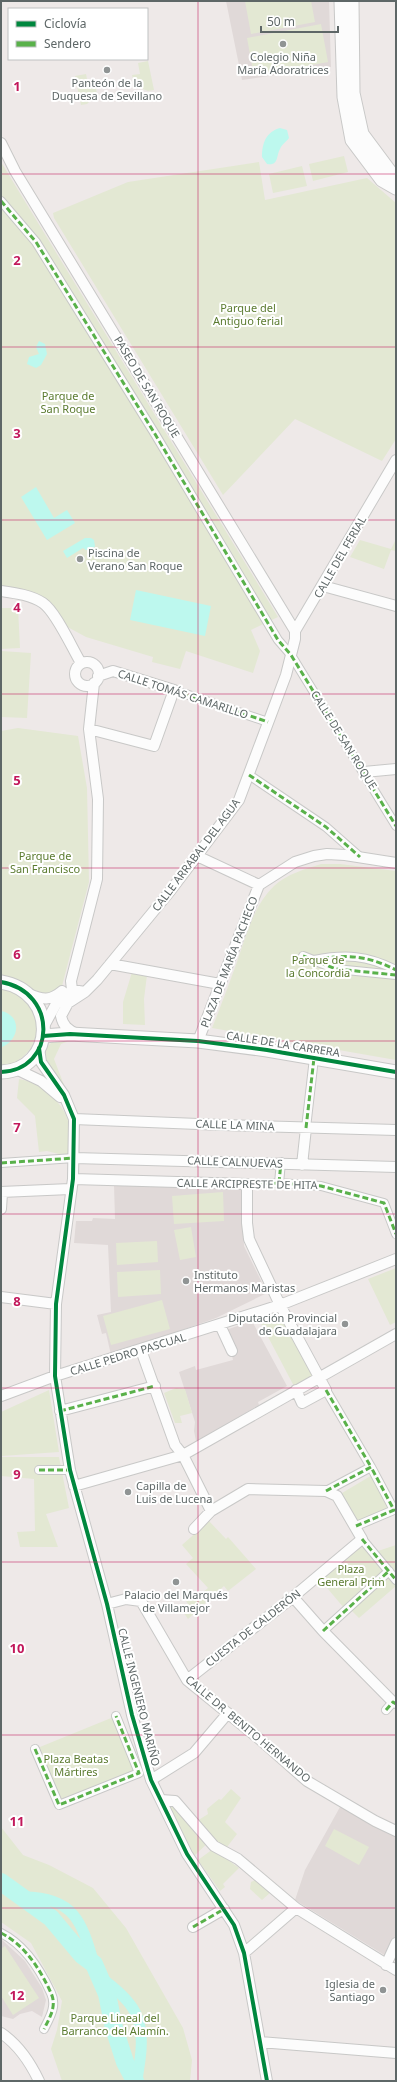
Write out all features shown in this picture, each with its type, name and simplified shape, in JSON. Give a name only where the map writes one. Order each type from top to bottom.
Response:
[{"type":"street","points":[[341,1],[344,96],[352,140],[382,180],[396,188]]},
{"type":"street","points":[[352,1],[353,93],[362,134],[391,173],[396,176]]},
{"type":"street","name":"PASEO DE SAN ROQUE","points":[[1,143],[15,170],[295,631]]},
{"type":"street","name":"CALLE DE SAN ROQUE","points":[[1,201],[36,242],[152,428],[278,640],[291,655],[396,826]]},
{"type":"street","name":"CALLE DEL FERIAL","points":[[291,655],[295,639],[295,631],[323,586],[396,460]]},
{"type":"street","points":[[323,586],[396,606]]},
{"type":"street","points":[[1,590],[30,596],[43,603],[51,612],[81,663]]},
{"type":"street","name":"CALLE ARRABAL DEL AGUA","points":[[75,1034],[68,1030],[62,1022],[61,1016],[68,1003],[85,992],[110,964],[197,856],[239,800],[286,675],[291,655]]},
{"type":"street","points":[[1,1072],[16,1069],[29,1061],[56,1004],[71,986],[97,880],[98,799],[89,729],[98,670],[92,663],[81,663],[75,670],[74,674],[78,682],[85,686],[96,680]]},
{"type":"street","name":"CALLE TOMÁS CAMARILLO","points":[[96,680],[113,671],[268,722]]},
{"type":"street","points":[[89,729],[154,746],[174,690]]},
{"type":"street","points":[[364,772],[396,769]]},
{"type":"street","points":[[249,775],[326,827],[360,857]]},
{"type":"street","name":"PLAZA DE MARÍA PACHECO","points":[[198,1041],[259,885],[286,867],[306,858],[327,854],[360,857],[396,863]]},
{"type":"street","points":[[197,856],[259,885]]},
{"type":"street","points":[[303,956],[336,969],[396,975]]},
{"type":"street","points":[[314,960],[342,956],[378,961],[396,970]]},
{"type":"street","points":[[110,964],[220,984]]},
{"type":"street","points":[[1,982],[20,988],[29,994],[45,1000],[53,998],[71,986],[85,992]]},
{"type":"street","points":[[29,994],[37,1005],[43,1030],[41,1062],[64,1095],[74,1119]]},
{"type":"street","points":[[43,1030],[75,1034]]},
{"type":"street","name":"CALLE DE LA CARRERA","points":[[75,1034],[198,1041],[267,1050],[396,1072]]},
{"type":"street","points":[[302,1165],[314,1058]]},
{"type":"street","points":[[16,1069],[41,1081],[68,1105]]},
{"type":"street","name":"CALLE LA MINA","points":[[74,1119],[396,1130]]},
{"type":"street","name":"CALLE INGENIERO MARIÑO","points":[[74,1119],[72,1184],[56,1304],[56,1376],[70,1470],[107,1604],[132,1715],[142,1768],[151,1780],[187,1854],[234,1925],[244,1953],[267,2081]]},
{"type":"street","points":[[1,1163],[74,1158]]},
{"type":"street","name":"CALLE CALNUEVAS","points":[[74,1158],[281,1162],[302,1165],[396,1167]]},
{"type":"street","points":[[279,1183],[281,1162]]},
{"type":"street","name":"CALLE ARCIPRESTE DE HITA","points":[[2,1192],[72,1184],[279,1183],[321,1186],[384,1203],[396,1234]]},
{"type":"street","points":[[247,1184],[247,1223],[249,1239],[280,1305],[326,1390],[395,1509],[356,1526]]},
{"type":"street","points":[[1,1209],[2,1192]]},
{"type":"street","name":"CALLE PEDRO PASCUAL","points":[[1,1396],[56,1376],[256,1314],[396,1259]]},
{"type":"street","points":[[1,1298],[56,1304]]},
{"type":"street","points":[[220,1325],[232,1351]]},
{"type":"street","points":[[74,1486],[183,1455],[396,1334]]},
{"type":"street","points":[[141,1350],[175,1445],[183,1455],[211,1511]]},
{"type":"street","points":[[60,1411],[155,1386]]},
{"type":"street","points":[[296,1390],[302,1402],[326,1390]]},
{"type":"street","points":[[326,1491],[371,1467]]},
{"type":"street","points":[[40,1470],[70,1470]]},
{"type":"street","points":[[194,1529],[211,1511],[248,1489],[326,1491],[337,1496],[356,1526],[362,1539],[396,1580]]},
{"type":"street","name":"CUESTA DE CALDERÓN","points":[[187,1680],[292,1597],[362,1539]]},
{"type":"street","points":[[323,1631],[389,1571]]},
{"type":"street","points":[[292,1597],[323,1631],[395,1703],[386,1710]]},
{"type":"street","name":"CALLE DR. BENITO HERNANDO","points":[[107,1604],[126,1599],[141,1601],[187,1680],[307,1781],[375,1821],[396,1831]]},
{"type":"street","points":[[151,1780],[194,1753],[228,1713]]},
{"type":"street","points":[[35,1749],[59,1805],[139,1773],[142,1768],[116,1716]]},
{"type":"street","points":[[161,1800],[175,1801],[214,1846],[238,1859],[296,1908],[396,1970]]},
{"type":"street","points":[[244,1953],[296,1908]]},
{"type":"street","points":[[193,1927],[224,1909]]},
{"type":"street","points":[[1,1933],[13,1939],[26,1952],[51,1993],[54,2000],[52,2012],[44,2029]]},
{"type":"street","points":[[386,1965],[396,1943]]},
{"type":"street","points":[[1,2033],[9,2038],[30,2061],[39,2081]]},
{"type":"street","points":[[260,2042],[396,2053]]},
{"type":"shaded area","name":"Colegio Niña María Adoratrices","points":[[226,1],[329,1],[331,67],[242,80]]},
{"type":"shaded area","name":"Instituto Hermanos Maristas","points":[[114,1185],[242,1187],[244,1246],[267,1293],[216,1318],[111,1355],[106,1333],[102,1334],[97,1315],[111,1312],[108,1245],[74,1243],[76,1221],[92,1221],[93,1218],[115,1219]]},
{"type":"shaded area","points":[[252,1321],[287,1386],[258,1402],[259,1405],[199,1441],[196,1441],[194,1431],[195,1422],[179,1372],[195,1366],[196,1370],[233,1360],[226,1330]]},
{"type":"shaded area","points":[[340,1807],[396,1836],[396,1934],[386,1956],[295,1900],[305,1870]]},
{"type":"shaded area","points":[[1,1939],[25,1961],[42,1988],[46,2000],[42,2017],[32,2011],[20,2014],[13,2019],[1,2016]]},
{"type":"green space","points":[[245,1],[311,1],[315,22],[251,34]]},
{"type":"green space","points":[[321,24],[328,62],[254,76],[247,38]]},
{"type":"green space","points":[[148,61],[154,90],[148,91],[135,86],[132,75],[140,74],[138,63]]},
{"type":"green space","points":[[86,74],[88,84],[95,83],[97,94],[87,104],[81,105],[75,76]]},
{"type":"green space","points":[[344,156],[348,172],[313,181],[309,164]]},
{"type":"green space","name":"Parque de San Roque","points":[[1,162],[278,617],[251,630],[260,651],[253,673],[186,651],[180,669],[152,662],[153,657],[86,637],[62,624],[39,595],[1,586]]},
{"type":"green space","name":"Parque del Antiguo ferial","points":[[259,162],[265,200],[367,178],[396,203],[396,439],[382,461],[295,419],[223,495],[54,218],[53,213],[128,182]]},
{"type":"green space","points":[[302,166],[307,186],[273,193],[269,174]]},
{"type":"green space","points":[[396,539],[396,551],[391,550],[384,569],[350,557],[360,540],[391,549]]},
{"type":"green space","points":[[1,608],[18,608],[20,648],[1,649]]},
{"type":"green space","points":[[1,651],[31,653],[27,718],[1,717]]},
{"type":"green space","name":"Parque de San Francisco","points":[[18,728],[78,736],[87,788],[89,882],[62,986],[55,995],[48,997],[1,978],[1,731]]},
{"type":"green space","name":"Parque de la Concordia","points":[[321,864],[340,864],[396,871],[396,1060],[212,1028],[251,921],[261,902],[274,886],[285,878],[296,872]]},
{"type":"green space","points":[[132,972],[147,975],[144,999],[145,1025],[123,1024],[123,1002]]},
{"type":"green space","points":[[1,989],[17,994],[28,1003],[35,1014],[37,1027],[35,1040],[28,1051],[17,1061],[1,1067]]},
{"type":"green space","points":[[72,1040],[61,1044],[54,1059],[64,1085],[50,1069],[43,1051],[53,1041]]},
{"type":"green space","points":[[19,1079],[34,1084],[48,1093],[55,1099],[65,1113],[71,1134],[74,1158],[47,1151],[39,1152],[35,1116],[17,1098]]},
{"type":"green space","points":[[223,1192],[224,1221],[174,1224],[172,1196]]},
{"type":"green space","points":[[191,1227],[196,1257],[180,1260],[174,1230]]},
{"type":"green space","points":[[157,1241],[158,1262],[117,1265],[116,1243]]},
{"type":"green space","points":[[396,1268],[396,1322],[390,1325],[368,1279]]},
{"type":"green space","points":[[160,1270],[161,1294],[118,1297],[117,1272]]},
{"type":"green space","points":[[162,1300],[170,1329],[111,1345],[103,1316]]},
{"type":"green space","points":[[280,1305],[319,1377],[296,1390],[256,1314]]},
{"type":"green space","points":[[176,1388],[185,1389],[192,1413],[180,1416],[182,1423],[175,1423],[164,1393]]},
{"type":"green space","points":[[49,1390],[59,1452],[1,1456],[1,1412]]},
{"type":"green space","points":[[1,1457],[59,1457],[69,1508],[46,1514],[58,1547],[20,1547],[17,1532],[35,1531],[34,1479],[1,1476]]},
{"type":"green space","points":[[374,1474],[394,1510],[356,1526],[337,1496]]},
{"type":"green space","points":[[209,1521],[226,1539],[228,1537],[256,1569],[228,1591],[224,1586],[188,1619],[181,1609],[188,1604],[183,1596],[190,1591],[196,1598],[208,1588],[186,1564],[193,1558],[182,1545]]},
{"type":"green space","name":"Plaza General Prim","points":[[362,1539],[389,1571],[344,1608],[317,1576]]},
{"type":"green space","points":[[396,1545],[396,1577],[375,1552]]},
{"type":"green space","points":[[389,1575],[396,1583],[396,1586],[359,1618],[350,1609]]},
{"type":"green space","name":"Plaza Beatas Mártires","points":[[116,1716],[139,1773],[59,1805],[35,1749]]},
{"type":"green space","points":[[231,1789],[241,1798],[225,1822],[237,1834],[224,1851],[197,1821],[208,1814],[207,1809],[219,1799],[221,1800]]},
{"type":"green space","points":[[176,1805],[209,1842],[194,1856],[169,1807]]},
{"type":"green space","name":"Parque Lineal del Barranco del Alamín.","points":[[1,1827],[23,1855],[49,1865],[93,1888],[126,1928],[183,2028],[192,2060],[190,2081],[62,2081],[51,2049],[57,2030],[62,2001],[31,1943],[1,1922]]},
{"type":"green space","points":[[334,1829],[369,1847],[359,1865],[325,1846]]},
{"type":"green space","points":[[213,1849],[239,1868],[223,1884],[225,1887],[220,1891],[198,1860]]},
{"type":"green space","points":[[255,1880],[271,1892],[262,1900],[250,1889],[251,1882]]},
{"type":"green space","points":[[5,1946],[39,1998],[13,2015],[1,1996],[1,1949]]},
{"type":"water","points":[[280,128],[287,130],[289,138],[281,147],[275,162],[267,164],[262,157],[264,143],[271,132]]},
{"type":"water","points":[[39,341],[45,344],[47,354],[41,365],[36,368],[27,364],[29,357],[39,354],[36,347]]},
{"type":"water","points":[[36,487],[54,518],[67,510],[75,523],[47,540],[21,497]]},
{"type":"water","points":[[85,538],[91,538],[94,540],[95,546],[92,550],[86,550],[83,548],[67,558],[63,551]]},
{"type":"water","points":[[136,590],[211,606],[205,636],[130,620]]},
{"type":"water","points":[[1,1011],[8,1013],[13,1017],[16,1028],[12,1039],[8,1044],[2,1047]]},
{"type":"waterway","points":[[1,1882],[51,1918],[82,1955],[94,1964],[107,1994],[114,2028],[125,2062],[135,2081]]},
{"type":"waterway","points":[[24,1897],[41,1898],[65,1907],[80,1924],[94,1964]]},
{"type":"waterway","points":[[100,1977],[129,2002],[139,2021],[141,2045],[137,2081]]},
{"type":"marked path","points":[[1,201],[36,242],[155,434],[278,640],[291,655],[396,826]]},
{"type":"marked path","points":[[174,690],[268,722]]},
{"type":"marked path","points":[[249,775],[326,827],[360,857]]},
{"type":"marked path","points":[[303,956],[336,969],[396,975]]},
{"type":"marked path","points":[[314,960],[336,957],[356,957],[375,961],[396,970]]},
{"type":"marked path","points":[[306,1128],[314,1058]]},
{"type":"marked path","points":[[1,1163],[74,1158]]},
{"type":"marked path","points":[[279,1183],[281,1162]]},
{"type":"marked path","points":[[247,1184],[279,1183],[321,1186],[384,1203],[396,1234]]},
{"type":"marked path","points":[[60,1411],[155,1386]]},
{"type":"marked path","points":[[326,1390],[371,1467]]},
{"type":"marked path","points":[[326,1491],[371,1467],[394,1510],[356,1526]]},
{"type":"marked path","points":[[39,1470],[70,1470]]},
{"type":"marked path","points":[[362,1539],[396,1580]]},
{"type":"marked path","points":[[323,1631],[389,1571]]},
{"type":"marked path","points":[[386,1710],[393,1702],[396,1704]]},
{"type":"marked path","points":[[35,1749],[59,1805],[139,1773],[116,1716]]},
{"type":"marked path","points":[[193,1927],[224,1909]]},
{"type":"marked path","points":[[1,1933],[10,1938],[31,1958],[51,1993],[53,1998],[53,2007],[44,2029]]},
{"type":"cycle path","points":[[1,982],[20,989],[33,1000],[41,1014],[43,1030],[40,1045],[32,1058],[19,1068],[1,1072]]},
{"type":"cycle path","points":[[43,1036],[70,1034],[198,1041],[267,1050],[396,1072]]},
{"type":"cycle path","points":[[39,1048],[41,1062],[64,1095],[74,1119],[73,1179],[56,1304],[55,1376],[70,1470],[107,1604],[132,1715],[151,1780],[187,1854],[234,1925],[244,1953],[267,2081]]},
{"type":"place","name":"Colegio Niña María Adoratrices","points":[[283,44]]},
{"type":"place","name":"Panteón de la Duquesa de Sevillano","points":[[107,70]]},
{"type":"place","name":"Piscina de Verano San Roque","points":[[80,559]]},
{"type":"place","name":"Instituto Hermanos Maristas","points":[[186,1281]]},
{"type":"place","name":"Diputación Provincial de Guadalajara","points":[[345,1324]]},
{"type":"place","name":"Capilla de Luis de Lucena","points":[[128,1492]]},
{"type":"place","name":"Palacio del Marqués de Villamejor","points":[[176,1582]]},
{"type":"place","name":"Iglesia de Santiago","points":[[383,1990]]}]
